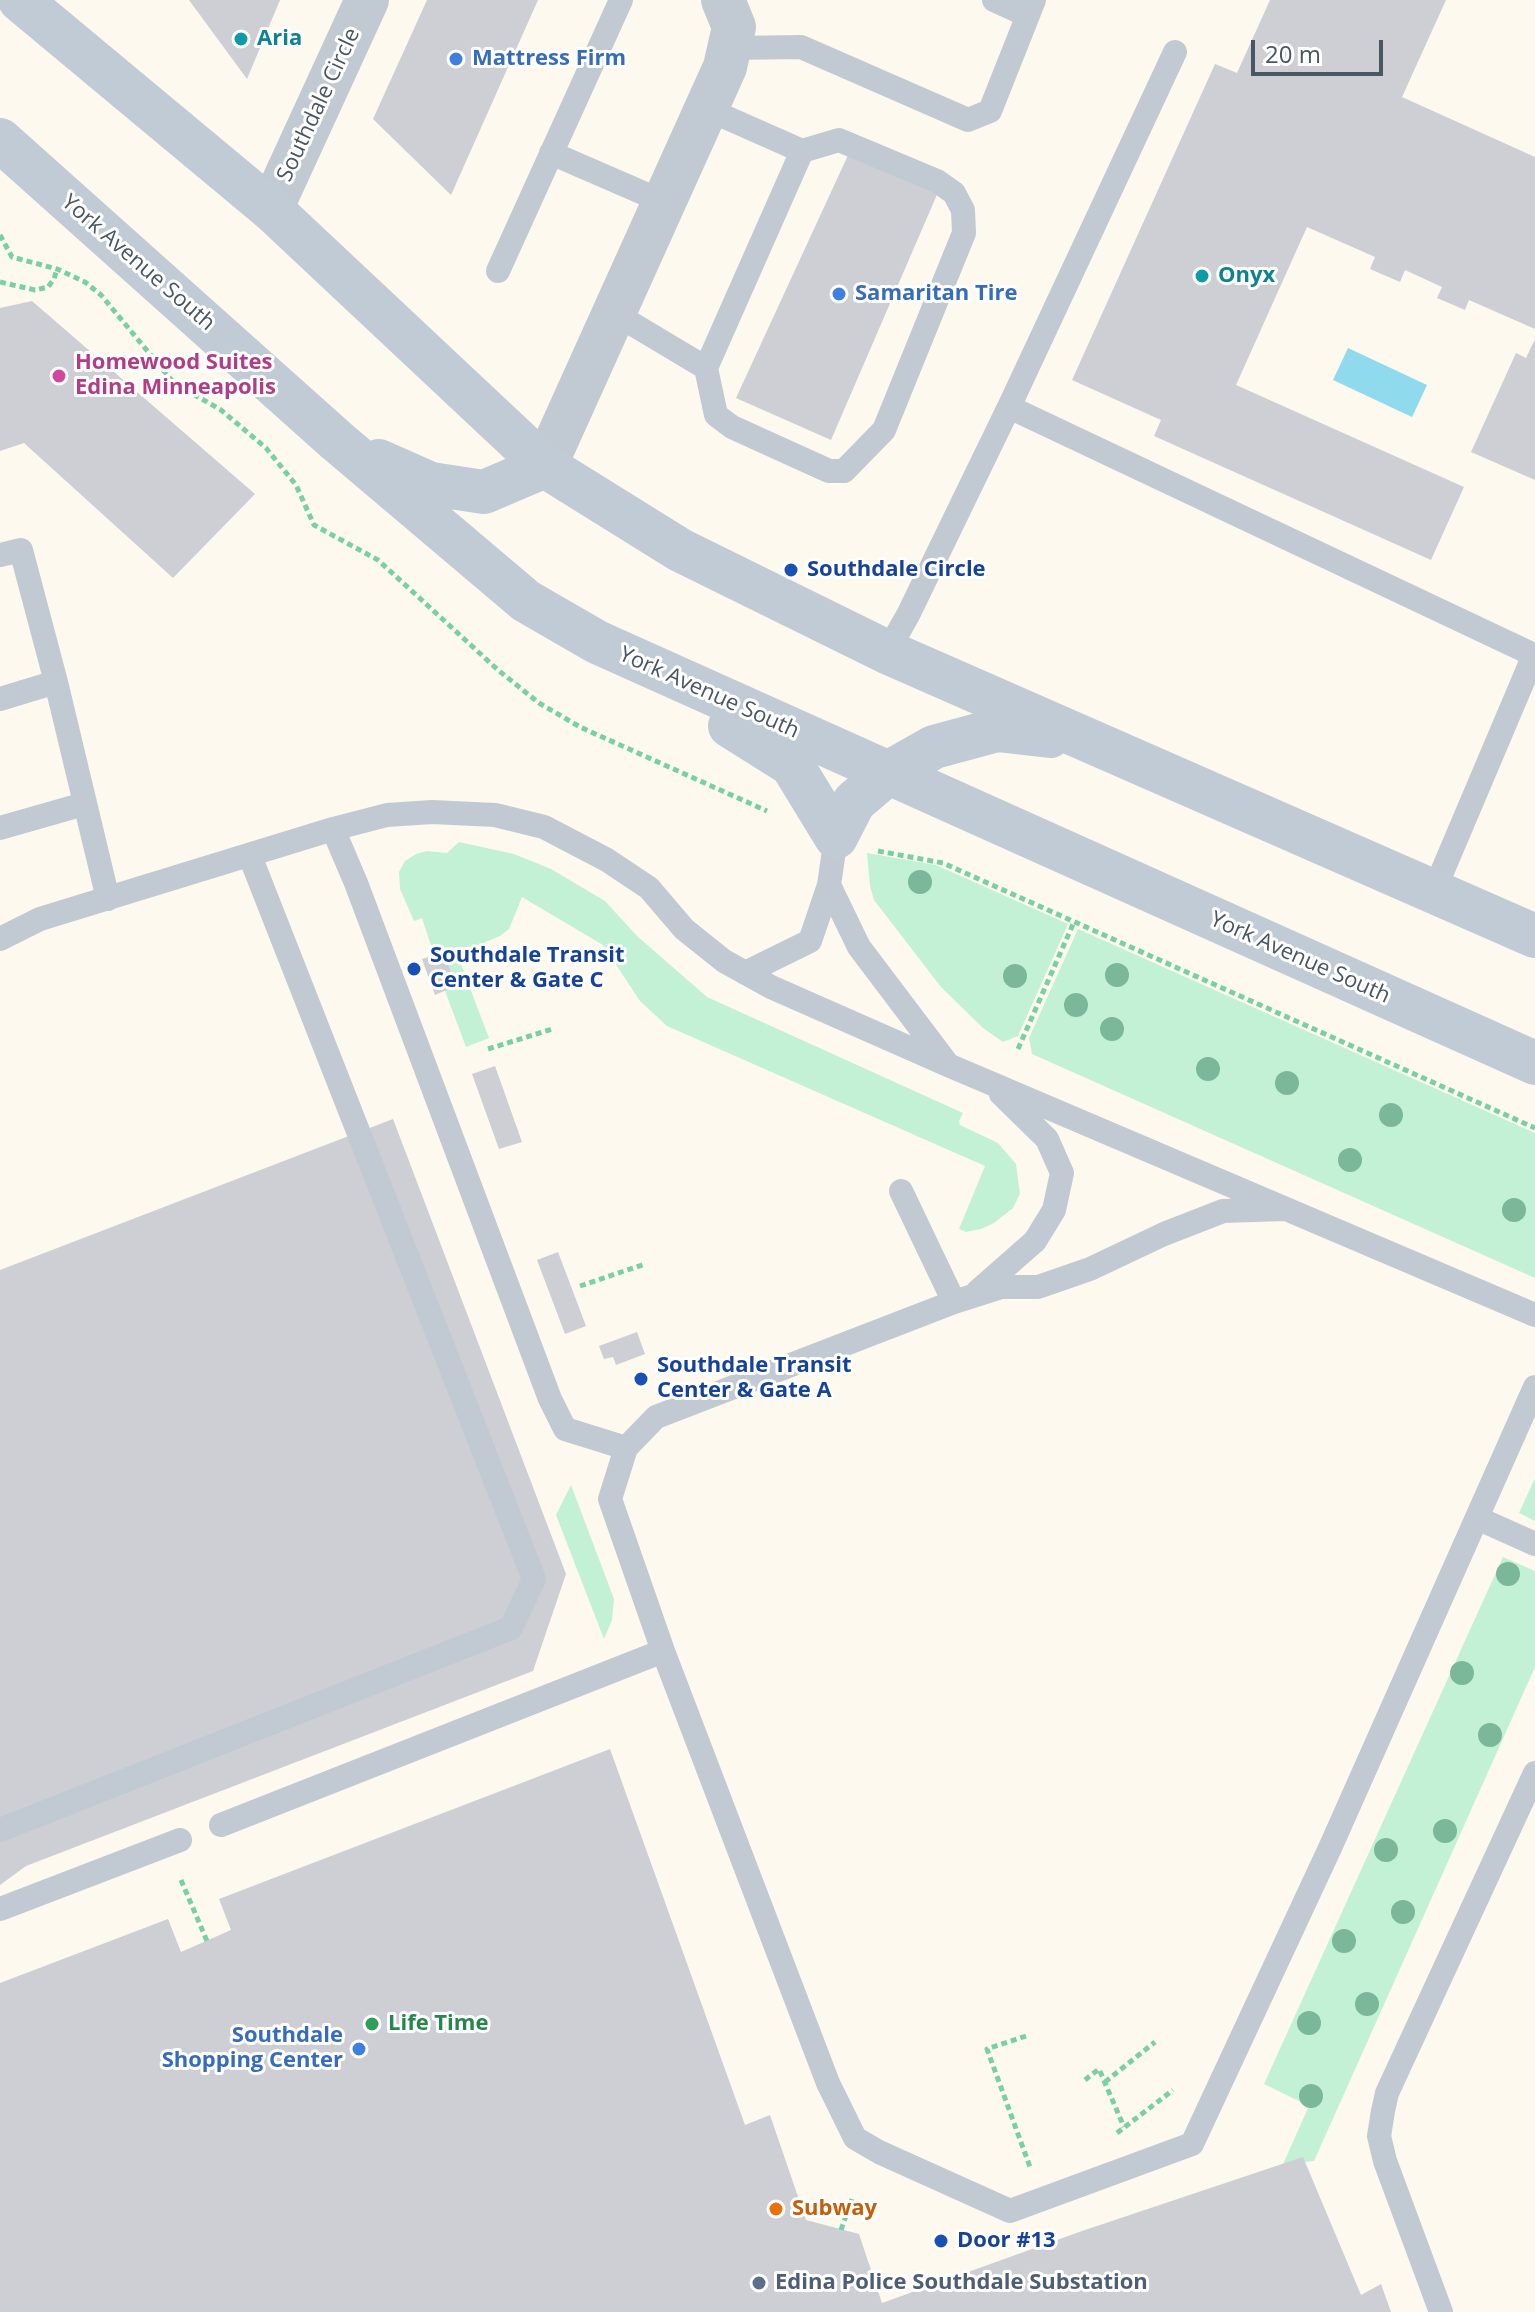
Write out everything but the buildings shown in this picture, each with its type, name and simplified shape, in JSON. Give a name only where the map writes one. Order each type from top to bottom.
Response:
[{"type":"street","points":[[20,0],[271,209],[545,466],[680,550],[887,652],[1535,936]]},
{"type":"street","name":"Southdale Circle","points":[[271,209],[367,0]]},
{"type":"street","points":[[337,441],[431,484],[484,492],[545,466],[725,67],[734,27],[723,0]]},
{"type":"street","name":"York Avenue South","points":[[0,140],[337,441],[526,601],[589,637],[1535,1063]]},
{"type":"street","points":[[0,174],[7,174],[61,197]]},
{"type":"street","points":[[589,637],[792,765],[836,837]]},
{"type":"street","points":[[836,837],[854,802],[888,773],[934,747],[997,730],[1092,741]]},
{"type":"lane","points":[[498,271],[621,0]]},
{"type":"lane","points":[[730,48],[801,47],[968,120],[990,111],[1030,7],[994,0]]},
{"type":"lane","points":[[887,652],[1009,407],[1175,52]]},
{"type":"lane","points":[[707,109],[802,151],[839,140],[937,181],[954,193],[963,210],[964,233],[884,430],[844,471],[829,471],[732,427],[716,415],[706,368],[802,151]]},
{"type":"lane","points":[[551,153],[664,202]]},
{"type":"lane","points":[[614,313],[706,368]]},
{"type":"lane","points":[[1009,407],[1535,654],[1434,891]]},
{"type":"lane","points":[[0,555],[21,550],[108,899]]},
{"type":"lane","points":[[0,699],[56,682]]},
{"type":"lane","points":[[0,828],[84,804]]},
{"type":"lane","points":[[0,939],[40,919],[387,815],[432,812],[495,815],[544,827],[607,860],[649,888],[684,929],[724,961],[745,973],[991,1084],[1535,1315]]},
{"type":"lane","points":[[333,829],[362,898],[550,1399],[565,1429],[626,1448]]},
{"type":"lane","points":[[745,973],[810,941],[829,885],[836,837]]},
{"type":"lane","points":[[0,1830],[511,1628],[534,1579],[250,856]]},
{"type":"lane","points":[[829,885],[859,947],[948,1065]]},
{"type":"lane","points":[[963,1299],[1035,1241],[1054,1210],[1062,1173],[1047,1139],[991,1084]]},
{"type":"lane","points":[[901,1191],[963,1299]]},
{"type":"lane","points":[[1285,1209],[1223,1211],[1164,1234],[1090,1269],[1038,1287],[1001,1287],[963,1299],[656,1417],[626,1448],[610,1499],[663,1651],[828,2083],[855,2138],[1010,2211],[1192,2144],[1330,1848],[1535,1387]]},
{"type":"lane","points":[[1477,1518],[1535,1544]]},
{"type":"lane","points":[[221,1825],[663,1651]]},
{"type":"lane","points":[[1441,2312],[1385,2161],[1379,2136],[1383,2111],[1387,2093],[1535,1773]]},
{"type":"lane","points":[[0,1909],[180,1840]]},
{"type":"path","points":[[0,282],[35,290],[48,287],[57,269]]},
{"type":"path","points":[[1018,1049],[1075,922]]},
{"type":"path","points":[[488,1049],[552,1029]]},
{"type":"path","points":[[580,1286],[645,1264]]},
{"type":"path","points":[[181,1880],[207,1941]]},
{"type":"path","points":[[1026,2036],[987,2049],[1030,2168]]},
{"type":"path","points":[[1105,2082],[1155,2042]]},
{"type":"path","points":[[1085,2080],[1099,2069],[1124,2127]]},
{"type":"path","points":[[1107,2141],[1173,2090]]},
{"type":"path","points":[[841,2230],[852,2199]]},
{"type":"shaded area","points":[[0,0],[1535,0],[1535,2312],[0,2312]]},
{"type":"green space","points":[[459,842],[514,854],[551,869],[605,901],[637,936],[707,997],[963,1113],[960,1125],[998,1143],[1016,1164],[1020,1194],[1013,1208],[981,1229],[966,1232],[959,1229],[985,1166],[667,1026],[640,1001],[603,945],[522,897],[509,929],[500,936],[457,954],[489,1038],[466,1047],[445,991],[456,986],[444,952],[434,955],[422,918],[414,921],[400,889],[399,872],[405,861],[416,854],[427,851],[447,853]]},
{"type":"green space","points":[[867,853],[936,865],[1068,924],[1018,1036],[1003,1042],[983,1028],[941,987],[874,900]]},
{"type":"green space","points":[[1078,929],[1535,1133],[1535,1278],[1032,1054],[1029,1038]]},
{"type":"green space","points":[[1535,1478],[1535,1521],[1519,1513]]},
{"type":"green space","points":[[571,1485],[614,1599],[612,1620],[604,1639],[556,1515]]},
{"type":"green space","points":[[1503,1557],[1535,1571],[1535,1667],[1314,2161],[1283,2164],[1309,2106],[1264,2084]]},
{"type":"water","points":[[1348,348],[1427,385],[1412,417],[1333,380]]},
{"type":"place","name":"Aria","points":[[241,39]]},
{"type":"place","name":"Mattress Firm","points":[[456,59]]},
{"type":"place","name":"Onyx","points":[[1202,276]]},
{"type":"place","name":"Samaritan Tire","points":[[839,294]]},
{"type":"place","name":"Homewood Suites Edina Minneapolis","points":[[59,376]]},
{"type":"place","name":"Southdale Circle","points":[[791,570]]},
{"type":"place","name":"Southdale Transit Center & Gate C","points":[[414,969]]},
{"type":"place","name":"Southdale Transit Center & Gate A","points":[[641,1379]]},
{"type":"place","name":"Life Time","points":[[372,2024]]},
{"type":"place","name":"Southdale Shopping Center","points":[[359,2049]]},
{"type":"place","name":"Subway","points":[[776,2209]]},
{"type":"place","name":"Door #13","points":[[941,2241]]},
{"type":"place","name":"Edina Police Southdale Substation","points":[[759,2283]]}]
